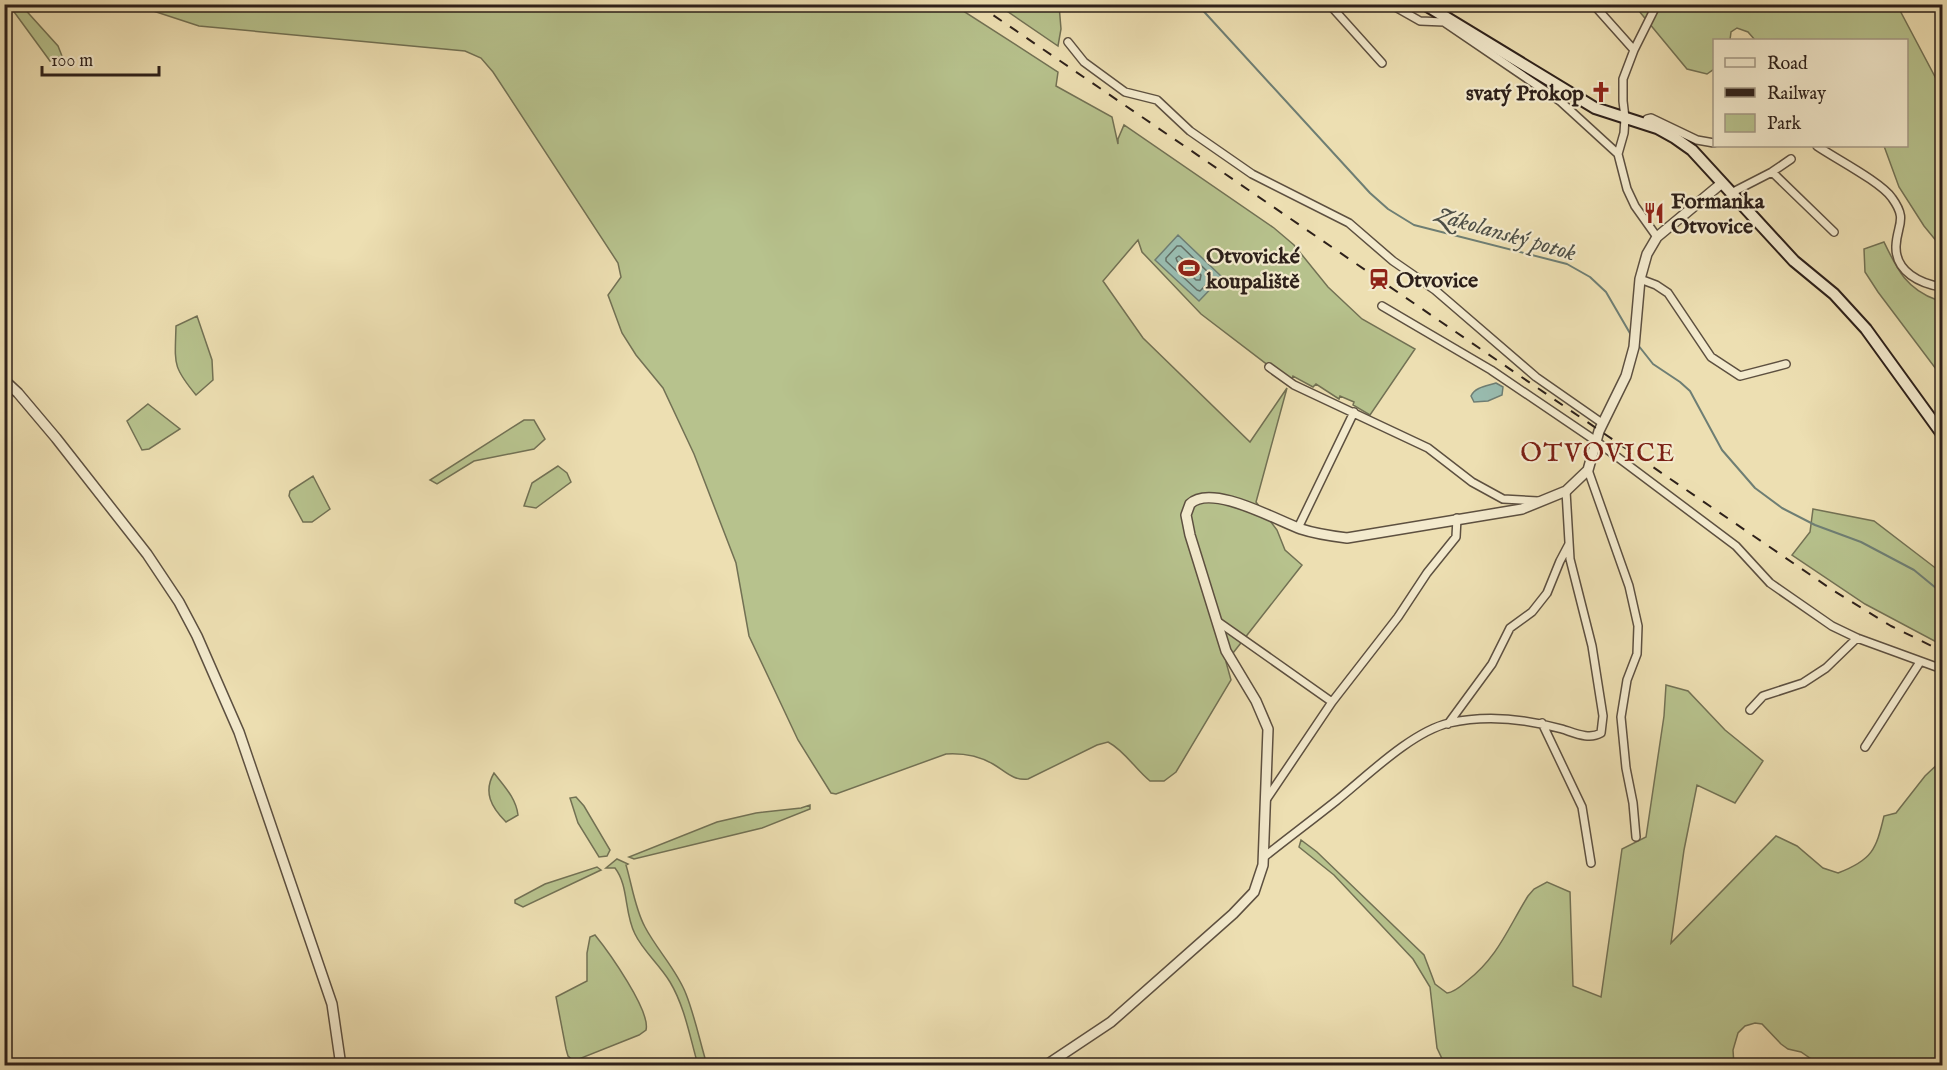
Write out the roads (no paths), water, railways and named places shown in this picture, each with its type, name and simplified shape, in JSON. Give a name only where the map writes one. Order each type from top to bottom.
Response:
[{"type":"main road","points":[[1424,4],[1443,19],[1595,108],[1645,124],[1675,138],[1692,150],[1794,261],[1834,294],[1866,329],[1942,434]]},
{"type":"street","points":[[1329,4],[1382,63]]},
{"type":"street","points":[[1390,4],[1420,21],[1443,19],[1560,101],[1618,154]]},
{"type":"street","points":[[1593,4],[1634,50]]},
{"type":"street","points":[[1657,4],[1634,50],[1623,79],[1625,118],[1624,133],[1618,154],[1627,189],[1635,206],[1657,237]]},
{"type":"street","points":[[1068,42],[1084,62],[1125,92],[1157,100],[1190,131],[1252,174],[1349,223],[1393,261],[1435,290],[1530,373],[1602,423]]},
{"type":"street","points":[[1645,124],[1651,117],[1697,140],[1713,143]]},
{"type":"street","points":[[1819,147],[1888,193],[1901,216],[1902,223],[1896,243],[1899,261],[1912,276],[1932,286],[1942,287]]},
{"type":"street","points":[[1731,193],[1772,172],[1791,159]]},
{"type":"street","points":[[1772,172],[1834,232]]},
{"type":"street","points":[[1045,1065],[1111,1022],[1233,914],[1254,892],[1260,878],[1264,857],[1268,729],[1256,701],[1226,651],[1190,535],[1186,515],[1190,504],[1202,497],[1220,498],[1298,528],[1321,535],[1347,538],[1522,509],[1566,490],[1588,470],[1602,423],[1626,376],[1634,347],[1640,279],[1647,254],[1657,237],[1722,183]]},
{"type":"street","points":[[1640,279],[1668,293],[1712,357],[1740,376],[1786,364]]},
{"type":"street","points":[[1382,306],[1432,333],[1491,370],[1596,441],[1736,546],[1770,583],[1832,626],[1857,638],[1942,669]]},
{"type":"street","points":[[1269,367],[1293,385],[1428,448],[1472,482],[1503,499],[1540,501]]},
{"type":"street","points":[[4,380],[56,438],[147,554],[180,602],[197,636],[239,732],[332,1004],[341,1065]]},
{"type":"street","points":[[1298,528],[1354,412]]},
{"type":"street","points":[[1588,470],[1629,586],[1638,626],[1637,654],[1627,680],[1622,717],[1626,768],[1633,802],[1636,837]]},
{"type":"street","points":[[1264,857],[1380,764],[1427,732],[1448,724],[1487,718],[1542,723],[1585,736],[1595,736],[1601,733],[1603,716],[1592,646],[1570,559],[1566,490]]},
{"type":"street","points":[[1266,800],[1332,702],[1456,537],[1457,518]]},
{"type":"street","points":[[1448,724],[1492,664],[1510,628],[1532,612],[1547,593],[1569,544]]},
{"type":"street","points":[[1216,621],[1332,702]]},
{"type":"street","points":[[1750,710],[1763,696],[1803,682],[1826,668],[1857,638]]},
{"type":"street","points":[[1865,747],[1920,662]]},
{"type":"street","points":[[1542,723],[1582,807],[1591,863]]},
{"type":"water","name":"Otvovické koupaliště","points":[[1178,235],[1222,277],[1199,301],[1155,260]]},
{"type":"water","points":[[1496,383],[1503,387],[1502,395],[1488,401],[1474,402],[1471,396],[1475,391]]},
{"type":"waterway","name":"Zákolanský potok","points":[[1197,4],[1370,193],[1388,209],[1414,225],[1567,264],[1590,277],[1606,292],[1631,335]]},
{"type":"waterway","name":"Zákolanský potok","points":[[1638,345],[1653,364],[1690,391],[1722,450],[1755,488],[1782,508],[1815,525],[1861,542],[1914,570],[1942,593]]},
{"type":"railway","points":[[977,4],[1831,589],[1891,626],[1942,651]]},
{"type":"place","name":"svatý Prokop","points":[[1601,92]]},
{"type":"place","name":"Formanka Otvovice","points":[[1654,213]]},
{"type":"place","name":"Otvovické koupaliště","points":[[1189,268]]},
{"type":"place","name":"Otvovice","points":[[1379,279]]},
{"type":"district","name":"OTVOVICE","points":[[1598,452]]}]
